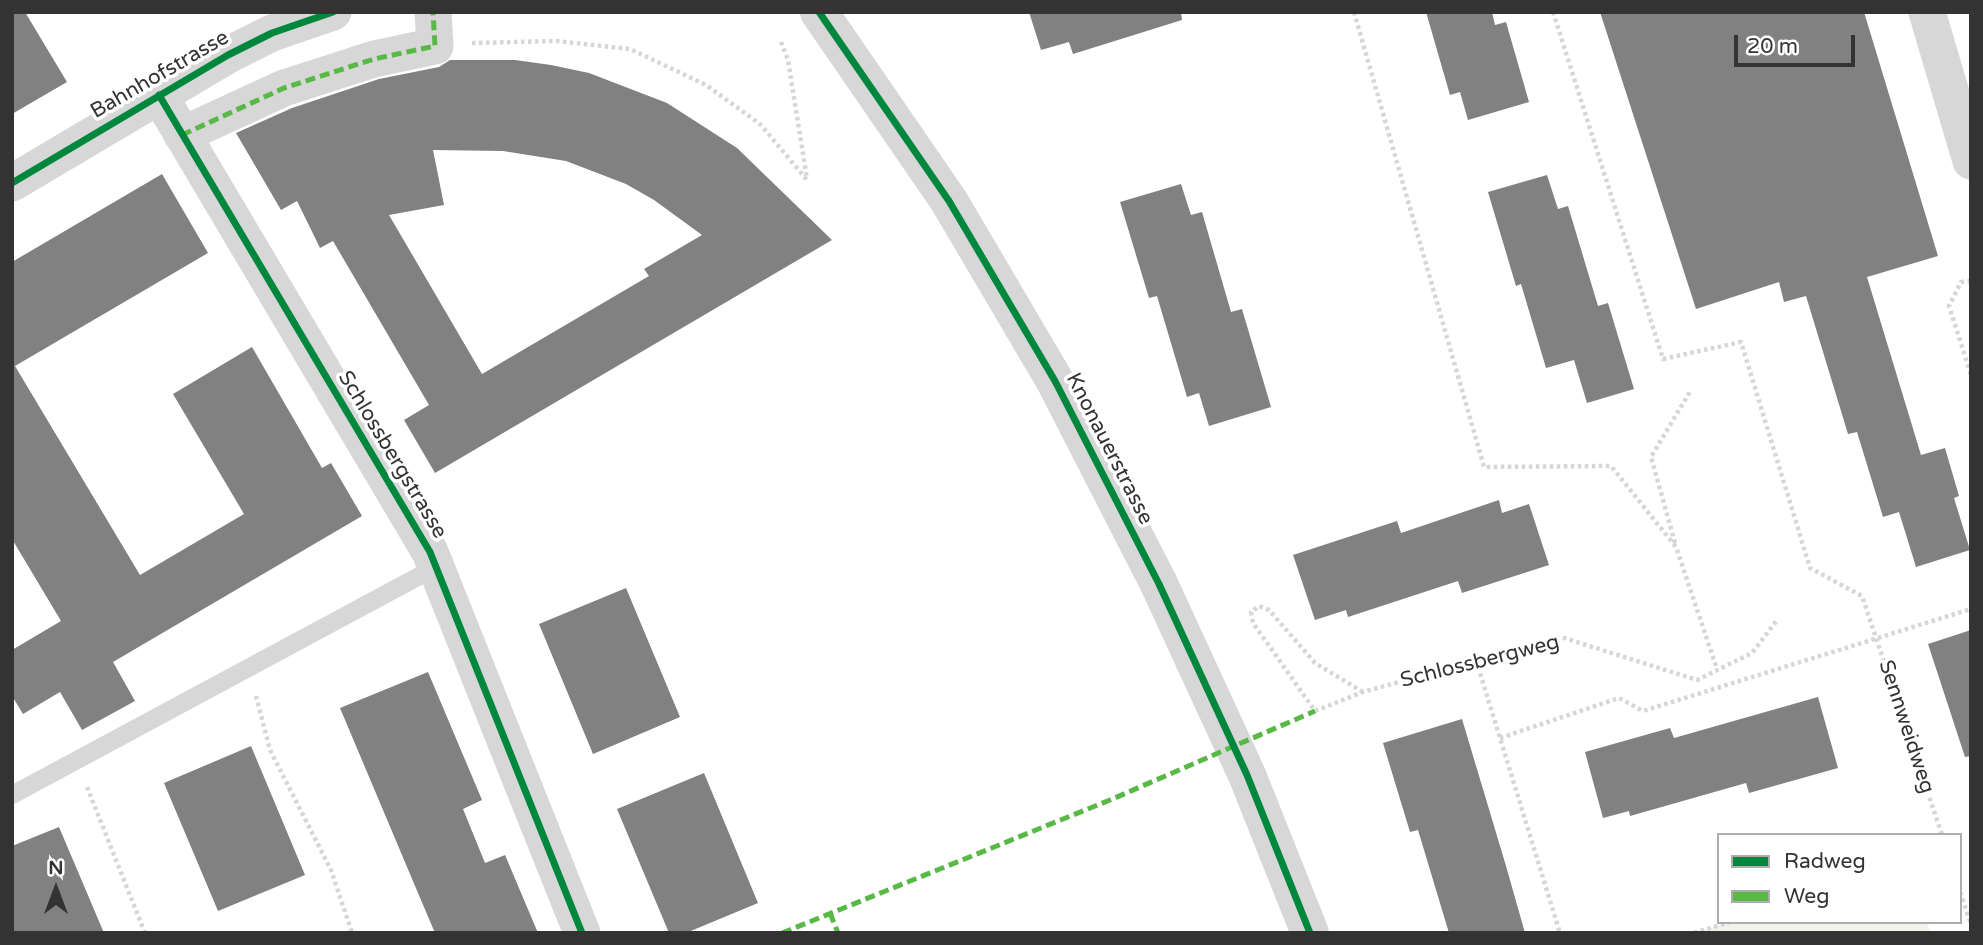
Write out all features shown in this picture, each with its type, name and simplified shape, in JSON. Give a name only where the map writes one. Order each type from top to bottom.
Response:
[{"type":"street","points":[[181,135],[284,88],[374,59],[435,46],[433,12]]},
{"type":"street","name":"Knonauerstrasse","points":[[819,12],[949,201],[1055,381],[1159,584],[1242,763],[1310,933]]},
{"type":"street","points":[[1927,12],[1971,162]]},
{"type":"street","name":"Bahnhofstrasse","points":[[12,183],[228,55],[321,13]]},
{"type":"street","name":"Schlossbergstrasse","points":[[159,95],[436,567],[582,933]]},
{"type":"lane","points":[[12,795],[436,567]]},
{"type":"path","points":[[1354,12],[1483,467],[1611,466],[1676,547]]},
{"type":"path","points":[[460,43],[556,41],[630,49],[706,85],[760,124],[807,180],[796,129],[788,60],[781,42]]},
{"type":"path","points":[[1971,281],[1961,282],[1949,306],[1971,375]]},
{"type":"path","points":[[1691,390],[1651,457],[1676,547],[1717,669]]},
{"type":"path","points":[[1500,738],[1619,698],[1643,711],[1971,609]]},
{"type":"path","points":[[1476,660],[1560,933]]},
{"type":"path","points":[[250,667],[270,750],[331,870],[352,933]]},
{"type":"path","points":[[76,761],[145,933]]},
{"type":"path","points":[[1962,898],[1971,924]]},
{"type":"path","points":[[1694,933],[1723,924]]},
{"type":"shaded area","points":[[1723,924],[1928,924],[1930,933],[1694,933]]},
{"type":"building","points":[[12,12],[25,12],[67,82],[12,114]]},
{"type":"building","points":[[1029,12],[1181,12],[1182,20],[1073,54],[1069,42],[1041,50]]},
{"type":"building","points":[[1426,12],[1492,12],[1495,25],[1506,22],[1529,102],[1468,120],[1460,92],[1450,95]]},
{"type":"building","points":[[1600,12],[1864,12],[1938,256],[1867,277],[1921,455],[1945,448],[1959,496],[1954,498],[1970,550],[1916,567],[1899,512],[1883,517],[1857,432],[1848,434],[1806,296],[1784,302],[1779,282],[1696,309]]},
{"type":"building","points":[[450,60],[515,60],[551,65],[589,73],[667,103],[737,148],[832,240],[435,473],[404,420],[429,405],[333,241],[320,248],[297,201],[281,210],[236,133],[292,108],[379,79],[439,67]],"holes":[[[433,150],[503,151],[566,161],[626,184],[654,200],[702,235],[644,269],[649,276],[482,374],[389,215],[444,205]]]},
{"type":"building","points":[[162,174],[208,253],[15,366],[140,575],[244,514],[173,394],[252,347],[322,468],[331,463],[362,516],[113,662],[135,701],[82,730],[60,692],[23,714],[12,696],[12,650],[61,621],[12,539],[12,262]]},
{"type":"building","points":[[1547,175],[1558,209],[1568,206],[1598,306],[1608,303],[1634,389],[1587,403],[1574,360],[1546,368],[1521,284],[1516,286],[1488,192]]},
{"type":"building","points":[[1181,184],[1191,215],[1202,212],[1231,312],[1242,309],[1271,407],[1209,426],[1199,393],[1187,397],[1157,296],[1149,298],[1120,202]]},
{"type":"building","points":[[1499,500],[1502,513],[1529,504],[1549,565],[1462,593],[1458,581],[1348,617],[1346,610],[1315,620],[1293,555],[1397,521],[1401,533]]},
{"type":"building","points":[[626,588],[680,717],[593,754],[539,624]]},
{"type":"building","points":[[1971,630],[1971,756],[1965,757],[1928,644]]},
{"type":"building","points":[[428,672],[482,800],[463,809],[485,863],[505,855],[538,933],[435,933],[340,708]]},
{"type":"building","points":[[1818,697],[1838,768],[1749,793],[1746,783],[1630,816],[1629,811],[1603,818],[1585,752],[1670,728],[1674,738]]},
{"type":"building","points":[[1462,719],[1525,933],[1449,933],[1418,830],[1410,832],[1383,743]]},
{"type":"building","points":[[251,746],[305,875],[218,911],[164,783]]},
{"type":"building","points":[[704,773],[758,903],[686,933],[669,933],[617,809]]},
{"type":"building","points":[[59,827],[104,933],[12,933],[12,846]]},
{"type":"marked path","points":[[182,135],[284,88],[374,59],[435,46],[433,12]]},
{"type":"marked path","points":[[782,933],[1110,800],[1315,711]]},
{"type":"marked path","points":[[830,913],[838,933]]},
{"type":"cycle path","points":[[12,183],[228,55],[272,33],[333,12]]},
{"type":"cycle path","points":[[819,12],[949,201],[1055,381],[1159,584],[1247,775],[1310,933]]},
{"type":"cycle path","points":[[159,95],[430,552],[582,933]]}]
